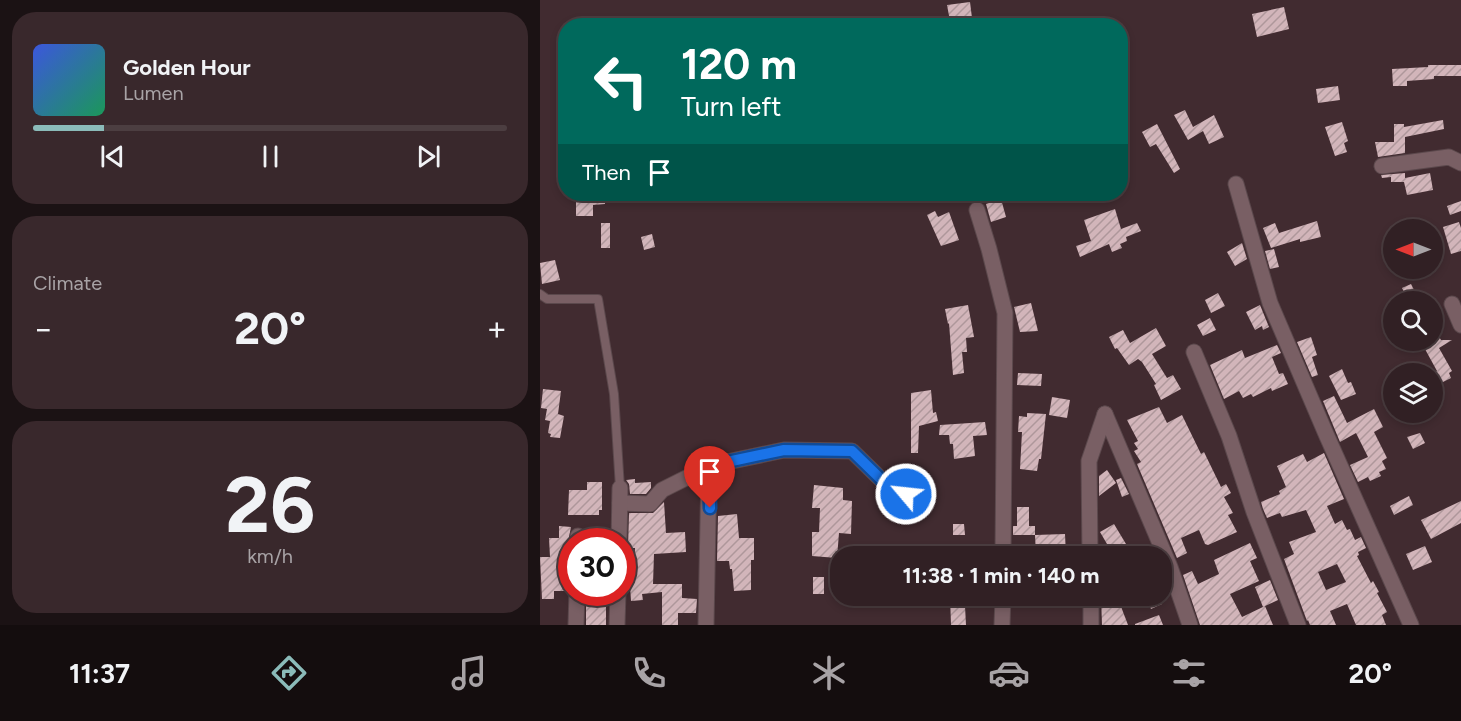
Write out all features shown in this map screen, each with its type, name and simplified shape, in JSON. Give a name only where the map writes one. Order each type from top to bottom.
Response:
[{"type":"street","points":[[1382,166],[1449,157],[1461,163]]},
{"type":"street","points":[[1236,184],[1270,303],[1411,625]]},
{"type":"street","points":[[977,210],[1005,314],[1003,546]]},
{"type":"street","points":[[1452,304],[1461,324]]},
{"type":"street","points":[[1194,352],[1229,436],[1254,512],[1298,625]]},
{"type":"street","points":[[1090,546],[1089,461],[1105,414],[1161,546]]},
{"type":"street","points":[[619,528],[620,496],[650,504],[662,490],[709,469],[727,462],[784,450],[852,451],[893,491],[906,494]]},
{"type":"street","points":[[706,625],[709,469]]},
{"type":"street","points":[[1172,573],[1190,625]]},
{"type":"street","points":[[576,625],[577,606]]},
{"type":"street","points":[[617,625],[618,606]]},
{"type":"street","points":[[1002,625],[1003,606]]},
{"type":"street","points":[[1091,606],[1091,625]]},
{"type":"lane","points":[[540,294],[547,299],[598,299],[614,394],[620,496]]},
{"type":"building","points":[[970,2],[972,18],[949,18],[947,5]]},
{"type":"building","points":[[1284,7],[1289,29],[1257,37],[1252,14]]},
{"type":"building","points":[[1428,65],[1461,65],[1461,76],[1434,76],[1434,79],[1407,81],[1407,86],[1393,86],[1392,69],[1428,67]]},
{"type":"building","points":[[1338,86],[1340,100],[1318,103],[1316,89]]},
{"type":"building","points":[[1185,110],[1193,127],[1214,115],[1224,137],[1209,144],[1203,131],[1188,140],[1174,115]]},
{"type":"building","points":[[1443,120],[1444,129],[1405,137],[1405,153],[1378,157],[1375,142],[1394,142],[1394,124],[1404,124],[1404,127]]},
{"type":"building","points":[[1342,122],[1348,141],[1344,143],[1347,152],[1335,156],[1325,127]]},
{"type":"building","points":[[1157,124],[1180,169],[1174,173],[1156,144],[1150,147],[1142,132]]},
{"type":"building","points":[[1405,173],[1405,178],[1430,173],[1433,190],[1407,195],[1404,182],[1391,182],[1391,177],[1382,178],[1381,175]]},
{"type":"building","points":[[576,201],[605,201],[605,204],[593,205],[593,216],[576,216]]},
{"type":"building","points":[[1002,201],[1006,217],[991,222],[986,204]]},
{"type":"building","points":[[1461,201],[1461,211],[1450,215],[1447,206]]},
{"type":"building","points":[[1115,209],[1121,229],[1137,223],[1141,231],[1126,237],[1127,241],[1120,244],[1122,248],[1112,252],[1109,244],[1080,257],[1076,246],[1091,241],[1084,220]]},
{"type":"building","points":[[935,211],[938,217],[949,212],[959,240],[941,246],[927,215]]},
{"type":"building","points":[[1317,221],[1321,237],[1300,242],[1300,239],[1271,248],[1263,228],[1275,223],[1279,233]]},
{"type":"building","points":[[1459,222],[1461,251],[1451,254],[1443,227]]},
{"type":"building","points":[[601,223],[610,223],[610,248],[601,248]]},
{"type":"building","points":[[652,234],[655,247],[644,250],[641,237]]},
{"type":"building","points":[[1242,243],[1247,259],[1235,266],[1227,252]]},
{"type":"building","points":[[1274,249],[1279,267],[1270,269],[1265,251]]},
{"type":"building","points":[[555,260],[560,280],[542,284],[540,263]]},
{"type":"building","points":[[1411,284],[1414,291],[1404,291],[1402,288]]},
{"type":"building","points":[[1218,293],[1225,306],[1211,313],[1205,300]]},
{"type":"building","points":[[1031,303],[1038,331],[1020,332],[1014,307]]},
{"type":"building","points":[[968,305],[974,337],[966,338],[967,352],[962,352],[964,373],[953,375],[949,323],[945,309]]},
{"type":"building","points":[[1260,305],[1269,327],[1263,330],[1262,326],[1255,330],[1246,312]]},
{"type":"building","points":[[1210,318],[1216,330],[1203,336],[1197,325]]},
{"type":"building","points":[[1156,328],[1166,346],[1152,354],[1167,378],[1173,375],[1181,389],[1161,400],[1154,385],[1156,384],[1142,362],[1138,359],[1129,365],[1117,348],[1115,349],[1109,337],[1123,330],[1130,343]]},
{"type":"building","points":[[1311,337],[1317,355],[1312,357],[1318,375],[1312,377],[1297,342]]},
{"type":"building","points":[[1443,340],[1452,340],[1443,346]]},
{"type":"building","points":[[1277,345],[1281,353],[1272,357],[1279,374],[1283,373],[1288,384],[1272,391],[1271,388],[1253,397],[1251,394],[1243,398],[1239,391],[1224,399],[1210,365],[1242,350],[1245,358]]},
{"type":"building","points":[[1426,351],[1441,351],[1452,371],[1449,373],[1451,378],[1443,382],[1443,363],[1433,363]]},
{"type":"building","points":[[1342,369],[1356,394],[1341,400],[1329,376]]},
{"type":"building","points":[[1018,373],[1042,374],[1041,386],[1017,385]]},
{"type":"building","points":[[543,389],[561,391],[558,414],[564,416],[560,438],[550,437],[551,434],[548,433],[550,421],[545,420],[547,409],[541,408]]},
{"type":"building","points":[[931,390],[933,413],[936,412],[938,421],[919,426],[918,453],[911,453],[911,393]]},
{"type":"building","points":[[1334,396],[1347,423],[1374,409],[1383,427],[1374,432],[1387,458],[1382,461],[1386,469],[1379,472],[1381,476],[1370,481],[1368,477],[1358,482],[1350,465],[1368,457],[1356,433],[1340,442],[1323,401]]},
{"type":"building","points":[[1052,397],[1070,400],[1067,418],[1049,415]]},
{"type":"building","points":[[1159,407],[1167,423],[1182,415],[1201,454],[1204,452],[1221,487],[1226,484],[1231,493],[1224,497],[1233,513],[1228,515],[1237,532],[1208,545],[1205,544],[1199,530],[1181,538],[1187,553],[1177,558],[1137,464],[1141,462],[1134,451],[1138,449],[1134,443],[1138,441],[1127,420]]},
{"type":"building","points":[[1027,413],[1046,414],[1041,459],[1039,459],[1037,471],[1020,469],[1022,432],[1018,432],[1019,416],[1027,417]]},
{"type":"building","points":[[985,422],[987,435],[973,436],[975,456],[954,459],[953,444],[950,444],[949,435],[939,435],[940,425]]},
{"type":"building","points":[[1420,433],[1425,443],[1413,449],[1407,437]]},
{"type":"building","points":[[1324,453],[1344,499],[1327,506],[1335,524],[1342,520],[1347,530],[1350,529],[1355,540],[1361,537],[1366,548],[1358,552],[1357,556],[1371,583],[1373,581],[1379,592],[1377,593],[1387,612],[1382,615],[1386,625],[1356,625],[1347,604],[1330,611],[1336,625],[1310,625],[1307,621],[1284,559],[1294,554],[1289,542],[1316,532],[1306,510],[1282,517],[1280,513],[1267,518],[1261,502],[1280,494],[1279,491],[1286,487],[1277,466],[1303,454],[1307,462]],"holes":[[[1337,564],[1346,582],[1326,590],[1318,572]]]},
{"type":"building","points":[[1107,470],[1116,483],[1099,496],[1099,476]]},
{"type":"building","points":[[1121,478],[1129,494],[1122,497],[1116,480]]},
{"type":"building","points":[[635,479],[635,483],[651,482],[651,488],[646,494],[630,494],[626,480]]},
{"type":"building","points":[[587,482],[602,482],[602,510],[599,510],[599,515],[568,515],[569,490],[587,490]]},
{"type":"building","points":[[814,485],[843,488],[843,500],[852,501],[851,534],[839,533],[838,546],[830,546],[830,557],[812,556],[812,532],[819,532],[820,508],[812,508]]},
{"type":"building","points":[[1409,496],[1413,505],[1394,515],[1390,506]]},
{"type":"building","points":[[1461,501],[1461,523],[1431,539],[1421,520]]},
{"type":"building","points":[[664,502],[666,533],[685,532],[686,552],[654,554],[653,584],[682,584],[682,598],[697,599],[696,613],[678,613],[678,625],[662,625],[662,592],[642,594],[643,600],[636,601],[636,528],[629,528],[629,513],[653,513]]},
{"type":"building","points":[[1017,507],[1029,507],[1029,526],[1035,526],[1035,535],[1013,535],[1013,526],[1017,526]]},
{"type":"building","points":[[737,514],[739,538],[754,538],[751,590],[734,591],[729,561],[717,561],[718,516]]},
{"type":"building","points":[[953,524],[964,524],[965,535],[953,535]]},
{"type":"building","points":[[1114,524],[1127,546],[1108,546],[1100,532]]},
{"type":"building","points":[[1065,534],[1066,546],[1036,546],[1035,535]]},
{"type":"building","points":[[549,538],[558,538],[558,591],[554,591],[554,599],[542,599],[540,557],[550,557]]},
{"type":"building","points":[[1250,543],[1257,558],[1250,561],[1259,581],[1230,594],[1242,617],[1265,606],[1273,625],[1200,625],[1183,575],[1192,571],[1198,584],[1219,574],[1214,560]]},
{"type":"building","points":[[1425,546],[1432,562],[1413,570],[1406,554]]},
{"type":"building","points":[[813,577],[824,577],[824,594],[813,594]]},
{"type":"building","points":[[1270,580],[1278,600],[1263,607],[1255,587]]},
{"type":"building","points":[[586,606],[606,606],[606,625],[586,625]]},
{"type":"building","points":[[883,606],[915,606],[915,608],[883,608]]},
{"type":"building","points":[[950,606],[965,606],[966,625],[951,625]]},
{"type":"building","points":[[1101,606],[1121,606],[1128,625],[1102,625]]},
{"type":"building","points":[[1159,615],[1163,625],[1135,625],[1135,624]]},
{"type":"route","points":[[710,508],[709,469],[727,462],[784,450],[852,451],[893,491],[906,494]]}]
